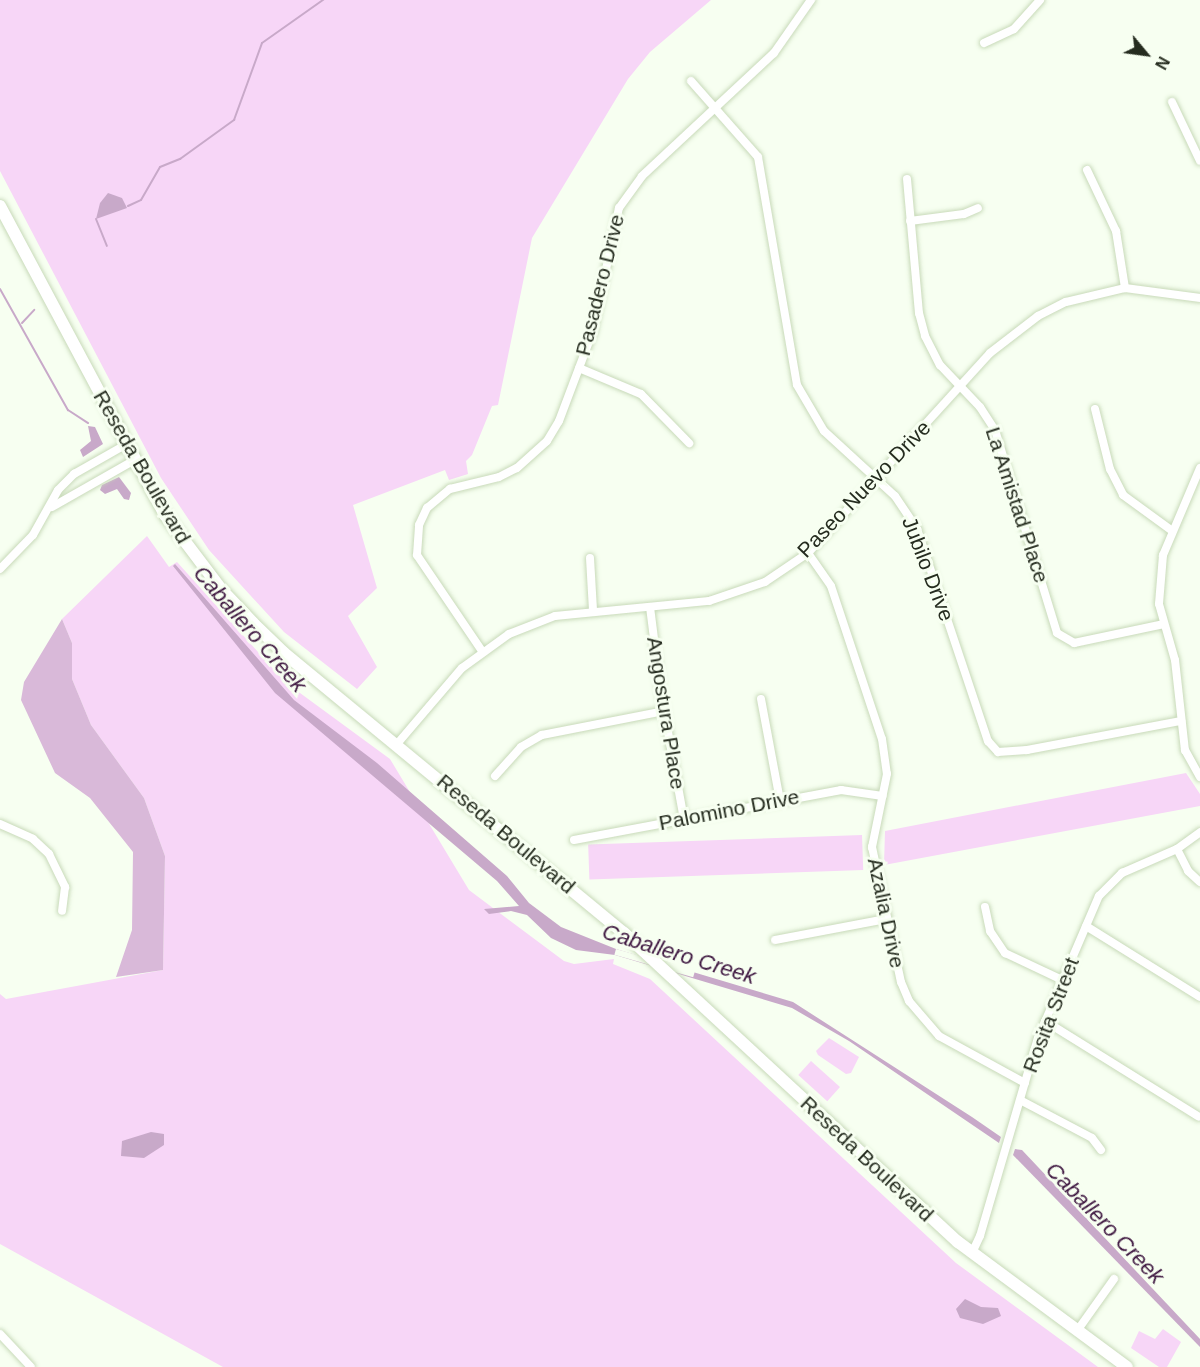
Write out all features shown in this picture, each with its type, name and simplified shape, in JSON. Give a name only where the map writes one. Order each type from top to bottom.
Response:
[{"type":"main road","name":"Reseda Boulevard","points":[[0,206],[133,461],[165,514],[221,589],[284,653],[397,744],[652,959],[907,1198],[972,1253],[1127,1367]]},
{"type":"street","name":"Pasadero Drive","points":[[482,651],[422,566],[417,555],[419,525],[427,508],[450,489],[499,477],[533,456],[559,421],[579,368],[597,316],[619,208],[642,176],[774,53],[811,0]]},
{"type":"street","points":[[984,43],[1014,29],[1040,0]]},
{"type":"street","name":"Jubilo Drive","points":[[691,81],[749,144],[762,171],[797,385],[824,431],[877,478],[917,529],[988,741],[998,752],[1181,721]]},
{"type":"street","points":[[1172,102],[1200,161]]},
{"type":"street","points":[[1087,170],[1116,231],[1125,288]]},
{"type":"street","name":"La Amistad Place","points":[[907,179],[919,313],[925,336],[940,365],[961,386],[995,430],[1059,636],[1078,643],[1164,624]]},
{"type":"street","points":[[910,221],[964,214],[978,208]]},
{"type":"street","name":"Paseo Nuevo Drive","points":[[397,744],[442,688],[482,651],[509,634],[555,616],[593,610],[650,607],[735,595],[765,582],[808,553],[1007,338],[1038,316],[1066,302],[1125,288],[1200,297]]},
{"type":"street","points":[[579,368],[640,393],[689,443]]},
{"type":"street","points":[[1095,410],[1110,469],[1123,495],[1171,530]]},
{"type":"street","points":[[0,569],[33,535],[51,507],[58,490],[74,474],[125,445]]},
{"type":"street","points":[[51,507],[133,461]]},
{"type":"street","points":[[1200,468],[1171,530],[1160,580],[1159,604],[1175,660],[1185,750],[1200,777]]},
{"type":"street","name":"Azalia Drive","points":[[808,553],[831,586],[882,739],[887,774],[872,847],[901,982],[924,1022],[939,1036],[1025,1083]]},
{"type":"street","points":[[590,558],[593,610]]},
{"type":"street","name":"Angostura Place","points":[[650,607],[664,711],[684,819]]},
{"type":"street","points":[[761,699],[780,801]]},
{"type":"street","points":[[495,776],[521,747],[542,735],[664,711]]},
{"type":"street","name":"Palomino Drive","points":[[574,840],[841,790],[883,796]]},
{"type":"street","points":[[0,824],[33,839],[49,854],[65,887],[62,912]]},
{"type":"street","name":"Rosita Street","points":[[972,1253],[981,1236],[1045,1021],[1086,926],[1107,884],[1122,873],[1177,849],[1200,832]]},
{"type":"street","points":[[1177,849],[1188,871],[1200,882]]},
{"type":"street","points":[[985,907],[990,931],[1005,953],[1062,980]]},
{"type":"street","points":[[775,940],[886,918]]},
{"type":"street","points":[[1086,926],[1200,997]]},
{"type":"street","points":[[1045,1021],[1199,1117]]},
{"type":"street","points":[[1020,1100],[1092,1138],[1101,1150]]},
{"type":"street","points":[[1077,1331],[1114,1279]]},
{"type":"street","points":[[0,1334],[31,1367]]},
{"type":"shaded area","points":[[0,0],[711,0],[650,52],[628,79],[532,238],[498,405],[492,406],[472,455],[466,461],[468,474],[449,480],[445,470],[353,505],[377,588],[348,616],[377,667],[357,689],[284,632],[209,550],[161,478],[0,171]]},
{"type":"shaded area","points":[[108,193],[122,198],[127,208],[96,219],[100,203]]},
{"type":"shaded area","points":[[88,426],[95,427],[103,444],[83,457],[80,450],[91,441]]},
{"type":"shaded area","points":[[119,477],[131,493],[129,500],[124,499],[117,489],[105,494],[100,490],[102,485]]},
{"type":"shaded area","points":[[147,536],[169,567],[177,562],[285,682],[390,759],[469,890],[564,961],[574,964],[614,959],[613,964],[650,979],[956,1263],[1098,1367],[223,1367],[0,1244],[0,994],[6,999],[163,970],[165,856],[144,798],[91,725],[72,679],[72,643],[62,619]]},
{"type":"shaded area","points":[[175,564],[294,700],[377,763],[507,876],[529,903],[561,927],[616,949],[793,1002],[972,1117],[1001,1137],[999,1143],[849,1041],[792,1008],[615,955],[576,950],[551,938],[527,915],[511,911],[489,914],[484,909],[519,906],[497,881],[275,693],[173,566]]},
{"type":"shaded area","points":[[62,619],[72,643],[72,679],[91,725],[144,798],[165,856],[163,970],[116,977],[132,930],[133,852],[90,798],[55,773],[21,700],[24,682]]},
{"type":"shaded area","points":[[1186,773],[1200,794],[1200,806],[884,865],[885,831]]},
{"type":"shaded area","points":[[862,835],[863,870],[589,880],[588,845]]},
{"type":"shaded area","points":[[829,1038],[859,1057],[851,1073],[846,1074],[818,1055],[816,1051]]},
{"type":"shaded area","points":[[811,1061],[840,1087],[827,1101],[798,1075]]},
{"type":"shaded area","points":[[151,1132],[164,1134],[164,1145],[144,1158],[121,1156],[122,1141]]},
{"type":"shaded area","points":[[1015,1149],[1022,1150],[1200,1339],[1200,1347],[1013,1155]]},
{"type":"shaded area","points":[[965,1299],[981,1307],[998,1308],[1001,1316],[983,1324],[960,1318],[956,1309]]},
{"type":"shaded area","points":[[1163,1329],[1181,1342],[1167,1367],[1159,1367],[1131,1348],[1139,1331],[1155,1339]]},
{"type":"pier","points":[[616,949],[695,972],[693,977],[614,955]]},
{"type":"waterway","points":[[128,206],[141,200],[160,167],[180,159],[234,120],[262,43],[323,0]]},
{"type":"waterway","points":[[96,219],[107,246]]},
{"type":"waterway","name":"Caballero Creek","points":[[0,289],[68,410],[88,423]]},
{"type":"waterway","points":[[22,323],[34,310]]}]
